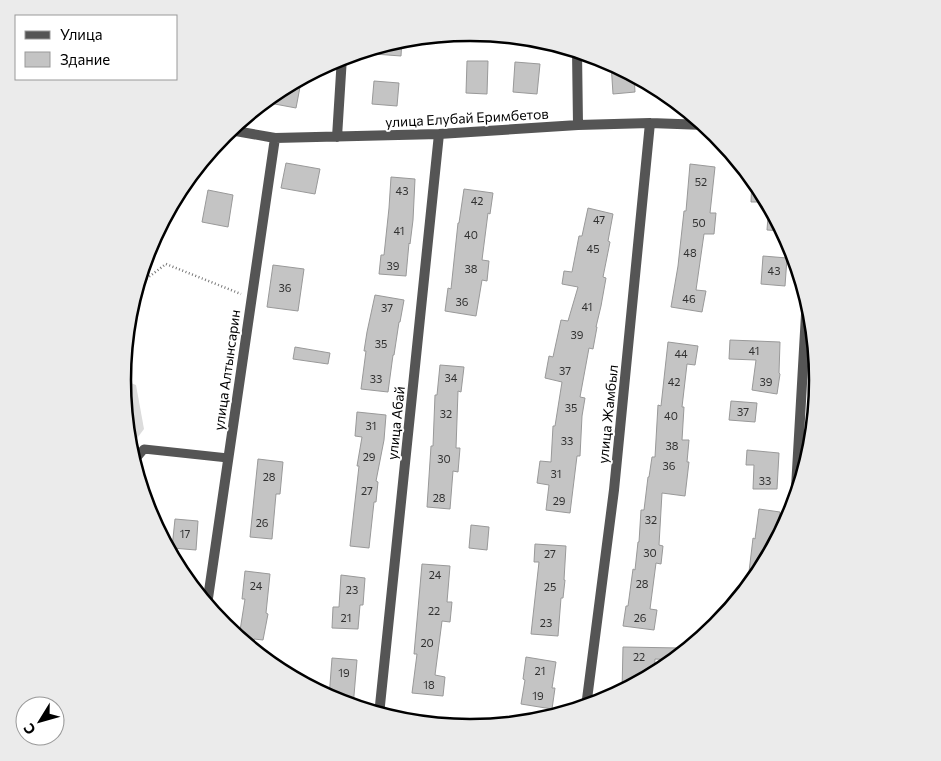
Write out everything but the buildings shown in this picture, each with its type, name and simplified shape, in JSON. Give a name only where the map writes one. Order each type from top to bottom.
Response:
[{"type":"street","points":[[577,58],[578,125]]},
{"type":"street","points":[[337,137],[341,67]]},
{"type":"street","name":"улица Елубай Еримбетов","points":[[240,132],[275,138],[440,134],[578,125],[650,123],[693,125]]},
{"type":"street","name":"улица Жамбыл","points":[[587,699],[614,490],[650,123]]},
{"type":"street","name":"улица Абай","points":[[380,707],[440,134]]},
{"type":"street","name":"улица Алтынсарин","points":[[208,596],[275,138]]},
{"type":"street","points":[[797,472],[805,327]]},
{"type":"lane","points":[[140,454],[144,448],[228,458]]},
{"type":"path","points":[[147,278],[166,264],[252,298]]},
{"type":"shaded area","points":[[131,383],[136,385],[144,429],[137,439]]}]
